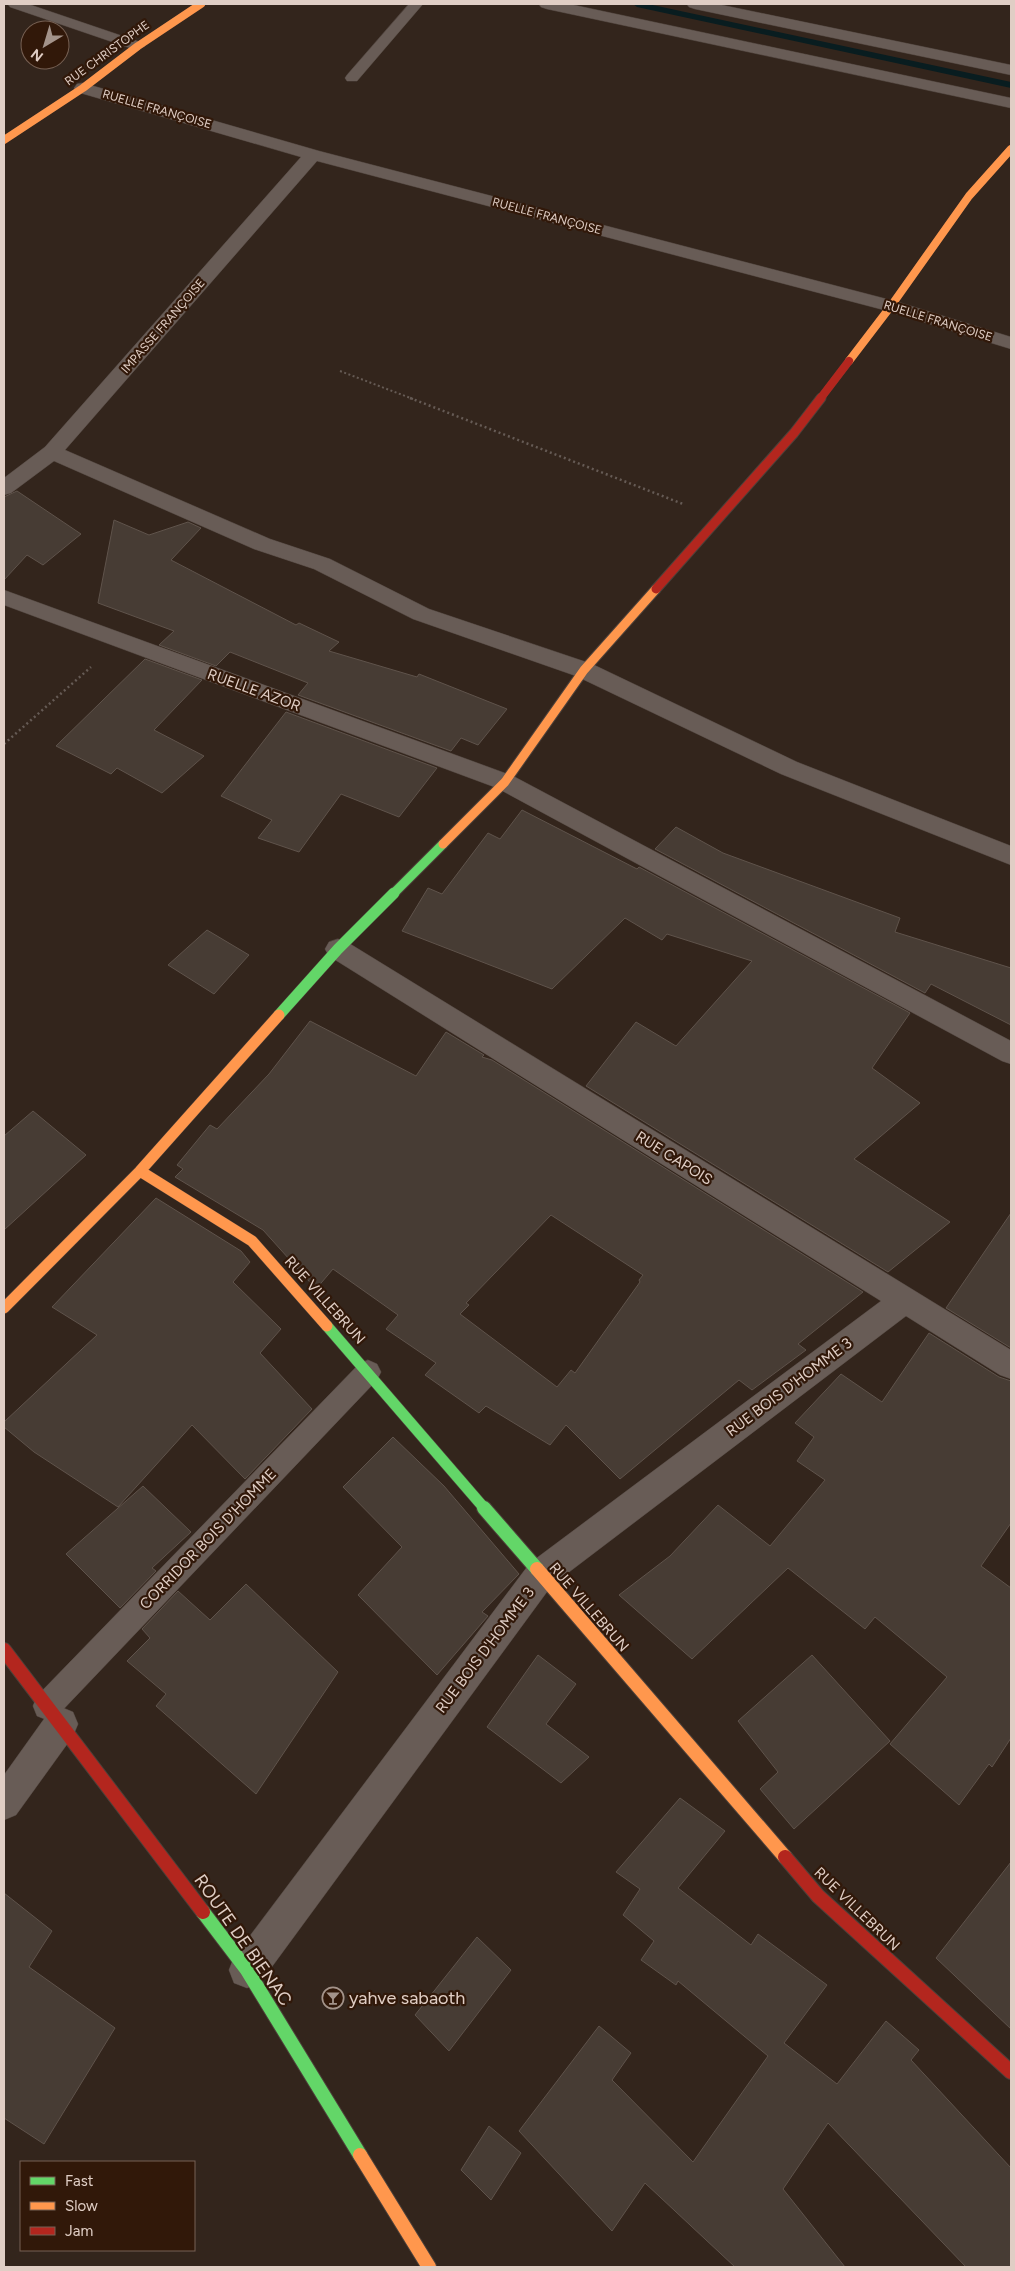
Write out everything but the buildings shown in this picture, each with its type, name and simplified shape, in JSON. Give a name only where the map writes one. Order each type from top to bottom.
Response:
[{"type":"street","name":"RUE CHRISTOPHE","points":[[4,140],[84,88],[138,46],[201,4]]},
{"type":"street","points":[[547,4],[1011,103]]},
{"type":"street","points":[[696,4],[1011,70]]},
{"type":"street","name":"RUELLE FRANÇOISE","points":[[84,88],[313,155],[891,306],[1011,343]]},
{"type":"street","points":[[4,1308],[140,1171],[338,949],[505,782],[584,670],[794,433],[891,306],[969,196],[1011,149]]},
{"type":"street","name":"IMPASSE FRANÇOISE","points":[[4,488],[52,452],[313,155]]},
{"type":"street","points":[[52,452],[262,544],[322,564],[421,614],[584,670],[789,768],[1011,856]]},
{"type":"street","name":"RUELLE AZOR","points":[[4,597],[505,782],[1011,1053]]},
{"type":"street","name":"RUE CAPOIS","points":[[338,949],[1011,1366]]},
{"type":"street","name":"RUE VILLEBRUN","points":[[140,1171],[252,1241],[368,1372],[818,1896],[1011,2072]]},
{"type":"street","name":"RUE BOIS D'HOMME 3","points":[[247,1970],[541,1574],[904,1301]]},
{"type":"street","name":"ROUTE DE BIENAC","points":[[4,1650],[247,1970],[429,2267]]},
{"type":"street","points":[[4,1803],[54,1715]]},
{"type":"lane","points":[[352,78],[416,4]]},
{"type":"lane","points":[[4,16],[18,5],[138,46]]},
{"type":"lane","name":"CORRIDOR BOIS D'HOMME","points":[[54,1715],[368,1372]]},
{"type":"path","points":[[340,372],[719,518]]},
{"type":"path","points":[[4,744],[122,641]]},
{"type":"waterway","points":[[637,4],[1011,85]]},
{"type":"traffic: fast","points":[[279,1015],[338,949],[443,844]]},
{"type":"traffic: fast","points":[[327,1326],[537,1569]]},
{"type":"traffic: fast","points":[[203,1912],[247,1970],[360,2155]]},
{"type":"traffic: slow","points":[[4,140],[83,88],[138,46],[201,4]]},
{"type":"traffic: slow","points":[[849,361],[891,306],[969,196],[1011,149]]},
{"type":"traffic: slow","points":[[443,844],[505,782],[584,670],[656,589]]},
{"type":"traffic: slow","points":[[4,1308],[140,1171],[279,1015]]},
{"type":"traffic: slow","points":[[140,1171],[252,1241],[327,1326]]},
{"type":"traffic: slow","points":[[537,1569],[785,1857]]},
{"type":"traffic: slow","points":[[360,2155],[429,2267]]},
{"type":"traffic: jam","points":[[656,589],[794,433],[849,361]]},
{"type":"traffic: jam","points":[[4,1650],[203,1912]]},
{"type":"traffic: jam","points":[[785,1857],[818,1896],[1011,2072]]},
{"type":"place","name":"yahve sabaoth","points":[[333,1998]]}]
